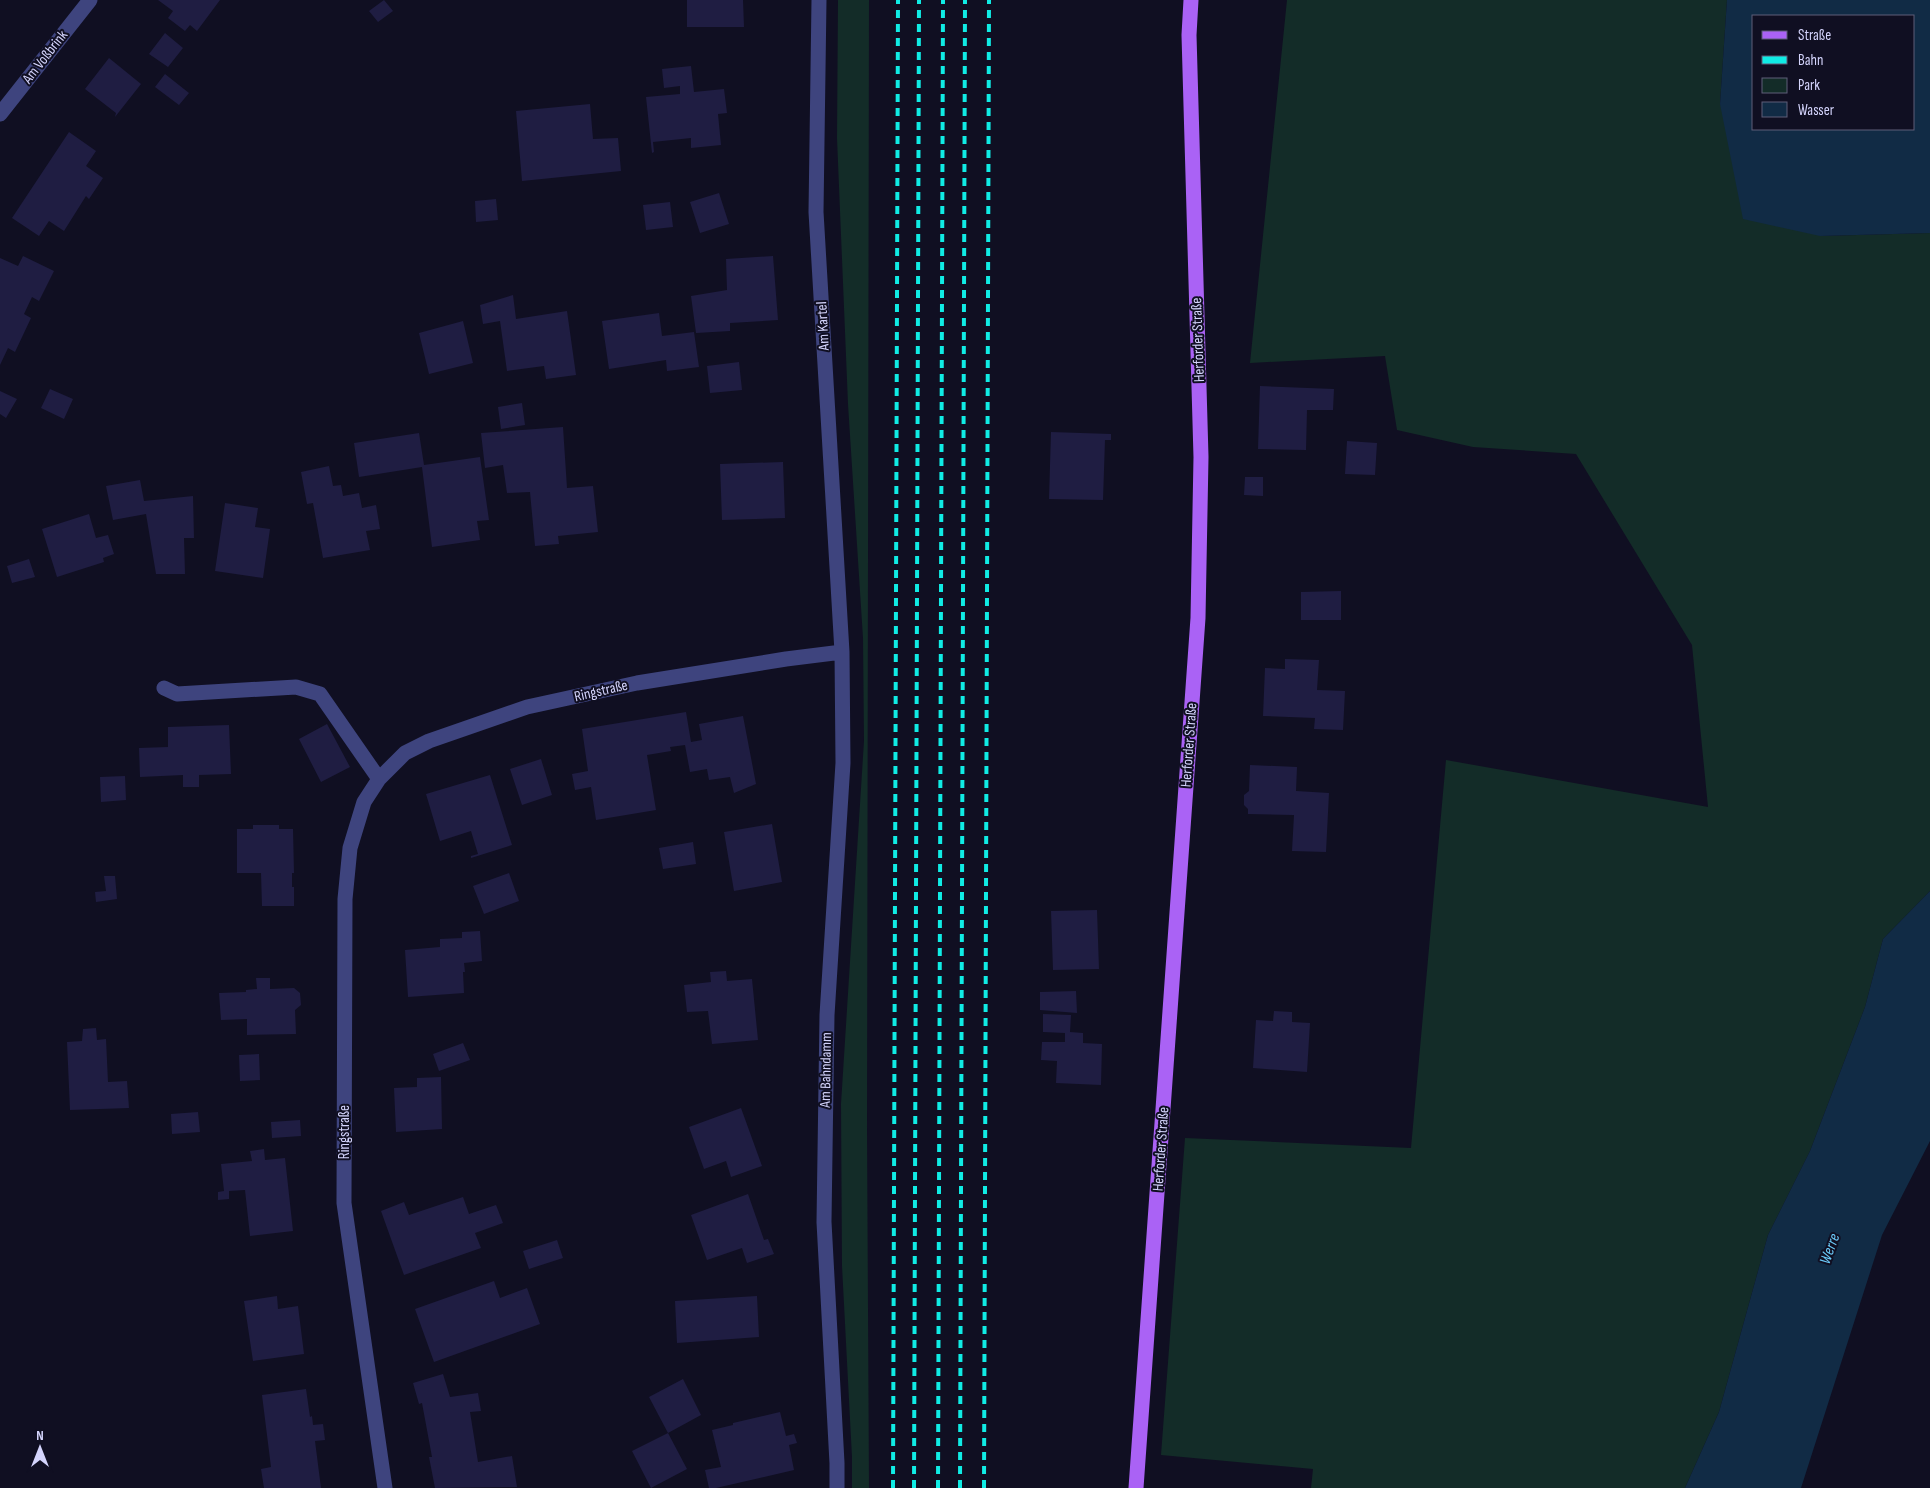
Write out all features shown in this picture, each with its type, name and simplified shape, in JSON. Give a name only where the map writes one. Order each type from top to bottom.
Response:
[{"type":"main road","name":"Herforder Straße","points":[[1136,1488],[1198,618],[1201,457],[1189,35],[1191,0]]},
{"type":"street","name":"Am Voßbrink","points":[[0,114],[90,0]]},
{"type":"street","name":"Am Kartel","points":[[819,0],[816,212],[842,652]]},
{"type":"street","name":"Ringstraße","points":[[385,1488],[344,1203],[345,899],[350,848],[364,802],[379,780],[405,752],[429,741],[527,707],[637,683],[786,658],[842,652]]},
{"type":"street","name":"Am Bahndamm","points":[[837,1488],[824,1222],[827,1015],[843,763],[842,652]]},
{"type":"street","points":[[164,688],[178,694],[296,687],[320,694],[379,780]]},
{"type":"green space","points":[[838,0],[869,0],[867,1127],[869,1488],[852,1488],[842,1266],[841,1104],[864,741],[863,638],[848,404],[837,138]]},
{"type":"green space","points":[[1287,0],[1727,0],[1720,104],[1820,236],[1930,233],[1930,891],[1883,939],[1865,1007],[1810,1151],[1768,1235],[1719,1412],[1685,1488],[1311,1488],[1313,1469],[1161,1455],[1185,1138],[1411,1148],[1446,760],[1708,807],[1692,645],[1576,454],[1473,447],[1397,430],[1385,356],[1250,363]]},
{"type":"water","points":[[1727,0],[1930,0],[1930,233],[1820,236],[1743,219],[1720,104]]},
{"type":"water","name":"Werre","points":[[1930,891],[1930,1141],[1882,1235],[1801,1488],[1685,1488],[1719,1412],[1768,1235],[1810,1151],[1865,1007],[1883,939]]},
{"type":"building","points":[[158,0],[220,0],[197,31],[190,25],[185,31],[168,18],[173,11]]},
{"type":"building","points":[[384,0],[393,11],[378,22],[369,11]]},
{"type":"building","points":[[687,0],[743,0],[744,27],[687,27]]},
{"type":"building","points":[[165,33],[183,48],[168,67],[149,54]]},
{"type":"building","points":[[109,58],[141,84],[115,117],[116,113],[85,89]]},
{"type":"building","points":[[691,66],[694,92],[724,89],[727,113],[718,114],[721,145],[691,148],[691,138],[653,142],[654,152],[652,153],[646,97],[680,94],[680,86],[664,88],[662,69]]},
{"type":"building","points":[[165,74],[189,93],[179,105],[155,87]]},
{"type":"building","points":[[590,104],[593,139],[618,138],[621,171],[522,181],[516,111]]},
{"type":"building","points":[[69,132],[96,151],[86,166],[103,178],[89,199],[86,196],[64,231],[49,221],[39,236],[12,218]]},
{"type":"building","points":[[719,193],[729,224],[700,233],[690,202]]},
{"type":"building","points":[[496,199],[498,220],[476,222],[475,201]]},
{"type":"building","points":[[670,202],[673,227],[646,230],[643,205]]},
{"type":"building","points":[[23,256],[54,271],[39,301],[32,297],[24,314],[31,318],[15,352],[8,348],[0,365],[0,258],[18,266]]},
{"type":"building","points":[[773,256],[778,320],[730,323],[730,331],[696,333],[691,296],[727,290],[726,259]]},
{"type":"building","points":[[513,295],[516,319],[567,311],[576,375],[546,379],[544,366],[507,371],[500,321],[483,324],[480,305]]},
{"type":"building","points":[[659,313],[662,336],[694,332],[699,367],[667,371],[666,360],[609,369],[602,321]]},
{"type":"building","points":[[463,321],[473,363],[429,374],[419,333]]},
{"type":"building","points":[[739,362],[742,390],[710,393],[707,366]]},
{"type":"building","points":[[1260,386],[1334,389],[1333,410],[1307,410],[1306,450],[1258,449]]},
{"type":"building","points":[[50,389],[73,399],[64,419],[41,408]]},
{"type":"building","points":[[0,391],[17,399],[6,418],[0,414]]},
{"type":"building","points":[[522,403],[525,425],[501,429],[498,407]]},
{"type":"building","points":[[563,427],[567,488],[593,486],[598,532],[558,536],[559,544],[535,546],[530,492],[507,493],[503,465],[485,468],[481,433]]},
{"type":"building","points":[[1051,432],[1111,434],[1111,440],[1105,440],[1103,500],[1049,499]]},
{"type":"building","points":[[419,433],[424,465],[480,457],[489,520],[477,521],[480,540],[432,547],[422,467],[359,477],[354,443]]},
{"type":"building","points":[[1347,441],[1377,443],[1375,475],[1345,474]]},
{"type":"building","points":[[783,462],[785,518],[722,520],[720,464]]},
{"type":"building","points":[[329,466],[333,486],[341,485],[343,496],[359,493],[362,508],[376,505],[380,529],[366,531],[370,550],[323,558],[313,503],[307,504],[301,472]]},
{"type":"building","points":[[1245,477],[1263,477],[1263,496],[1244,495]]},
{"type":"building","points":[[140,480],[144,501],[193,496],[194,538],[184,538],[185,574],[156,574],[146,514],[113,520],[106,486]]},
{"type":"building","points":[[225,503],[258,508],[255,527],[270,529],[263,578],[215,571]]},
{"type":"building","points":[[89,514],[96,538],[108,535],[114,554],[103,558],[104,562],[57,577],[42,529]]},
{"type":"building","points":[[29,559],[35,577],[12,583],[7,566]]},
{"type":"building","points":[[1341,591],[1341,620],[1301,620],[1301,592]]},
{"type":"building","points":[[1285,659],[1319,660],[1317,690],[1345,691],[1343,730],[1314,729],[1315,718],[1263,716],[1265,668],[1285,669]]},
{"type":"building","points":[[686,712],[691,742],[702,740],[699,724],[743,716],[756,784],[734,793],[730,777],[709,780],[707,769],[690,772],[685,745],[670,747],[671,751],[647,755],[656,810],[596,820],[591,787],[575,790],[572,774],[588,771],[582,729]]},
{"type":"building","points":[[327,724],[350,767],[321,782],[299,739]]},
{"type":"building","points":[[229,725],[231,774],[199,775],[199,787],[183,787],[183,775],[140,777],[139,748],[168,747],[168,727]]},
{"type":"building","points":[[541,759],[552,795],[522,805],[510,769]]},
{"type":"building","points":[[1250,765],[1297,767],[1296,791],[1329,793],[1326,852],[1292,851],[1294,815],[1248,814],[1248,809],[1244,805],[1244,795],[1249,791]]},
{"type":"building","points":[[490,775],[512,845],[471,858],[471,856],[478,854],[471,831],[440,841],[426,794]]},
{"type":"building","points":[[125,776],[126,800],[101,802],[100,777]]},
{"type":"building","points":[[772,824],[782,882],[734,891],[724,832]]},
{"type":"building","points":[[253,825],[279,825],[279,829],[293,829],[294,873],[292,873],[292,887],[294,887],[294,906],[262,906],[261,873],[237,873],[237,829],[253,829]]},
{"type":"building","points":[[693,842],[696,864],[663,869],[659,848]]},
{"type":"building","points":[[509,873],[519,901],[484,914],[473,886]]},
{"type":"building","points":[[104,876],[115,876],[117,899],[96,902],[95,892],[106,891]]},
{"type":"building","points":[[1097,910],[1099,969],[1053,970],[1051,911]]},
{"type":"building","points":[[480,931],[482,961],[464,963],[464,993],[408,997],[405,950],[440,947],[440,939],[462,938],[462,932]]},
{"type":"building","points":[[726,971],[727,981],[752,979],[758,1040],[712,1044],[708,1011],[687,1012],[684,985],[711,982],[710,972]]},
{"type":"building","points":[[256,978],[270,978],[270,989],[294,988],[300,993],[301,1005],[295,1010],[296,1034],[247,1035],[247,1019],[221,1020],[219,993],[246,992],[246,990],[257,989]]},
{"type":"building","points":[[1076,991],[1077,1013],[1040,1010],[1040,992]]},
{"type":"building","points":[[1274,1011],[1292,1012],[1292,1022],[1310,1023],[1307,1072],[1253,1068],[1256,1020],[1273,1021]]},
{"type":"building","points":[[1043,1014],[1071,1015],[1070,1032],[1083,1033],[1083,1043],[1102,1044],[1101,1085],[1056,1083],[1057,1061],[1041,1060],[1042,1042],[1065,1042],[1065,1033],[1043,1032]]},
{"type":"building","points":[[96,1028],[97,1040],[106,1039],[108,1082],[127,1081],[129,1108],[70,1110],[67,1042],[82,1041],[83,1029]]},
{"type":"building","points":[[463,1043],[470,1060],[439,1071],[433,1054]]},
{"type":"building","points":[[259,1054],[260,1080],[240,1081],[239,1055]]},
{"type":"building","points":[[441,1077],[442,1129],[396,1132],[394,1088],[417,1087],[417,1078]]},
{"type":"building","points":[[741,1108],[762,1166],[731,1177],[726,1161],[704,1169],[689,1127]]},
{"type":"building","points":[[198,1112],[200,1132],[172,1134],[171,1114]]},
{"type":"building","points":[[300,1120],[301,1136],[272,1138],[271,1122]]},
{"type":"building","points":[[264,1149],[265,1160],[285,1158],[293,1231],[250,1236],[245,1190],[229,1191],[229,1199],[218,1200],[218,1192],[224,1191],[221,1164],[252,1161],[250,1151]]},
{"type":"building","points":[[748,1194],[764,1240],[768,1239],[774,1254],[747,1263],[742,1248],[707,1260],[691,1215]]},
{"type":"building","points":[[463,1197],[469,1214],[496,1205],[503,1223],[475,1233],[481,1248],[404,1275],[381,1211],[404,1202],[409,1215]]},
{"type":"building","points":[[557,1240],[563,1258],[529,1269],[523,1251]]},
{"type":"building","points":[[494,1281],[500,1298],[527,1288],[540,1324],[434,1362],[415,1309]]},
{"type":"building","points":[[277,1296],[278,1309],[298,1306],[304,1354],[253,1361],[244,1301]]},
{"type":"building","points":[[757,1296],[759,1337],[677,1343],[675,1301]]},
{"type":"building","points":[[443,1374],[450,1397],[478,1393],[481,1411],[470,1412],[478,1462],[512,1456],[517,1487],[435,1488],[429,1457],[432,1457],[422,1403],[419,1404],[413,1383]]},
{"type":"building","points":[[683,1379],[701,1415],[668,1433],[649,1397]]},
{"type":"building","points":[[306,1389],[313,1425],[323,1424],[325,1440],[315,1441],[321,1488],[264,1488],[261,1469],[271,1467],[262,1395]]},
{"type":"building","points":[[780,1412],[786,1436],[794,1434],[797,1443],[789,1445],[794,1470],[709,1488],[705,1470],[721,1467],[712,1430]]},
{"type":"building","points":[[668,1433],[687,1469],[651,1488],[632,1451]]},
{"type":"railway","points":[[893,1488],[898,0]]},
{"type":"railway","points":[[914,1488],[919,0]]},
{"type":"railway","points":[[938,1488],[943,0]]},
{"type":"railway","points":[[960,1488],[965,0]]},
{"type":"railway","points":[[984,1488],[989,0]]}]
